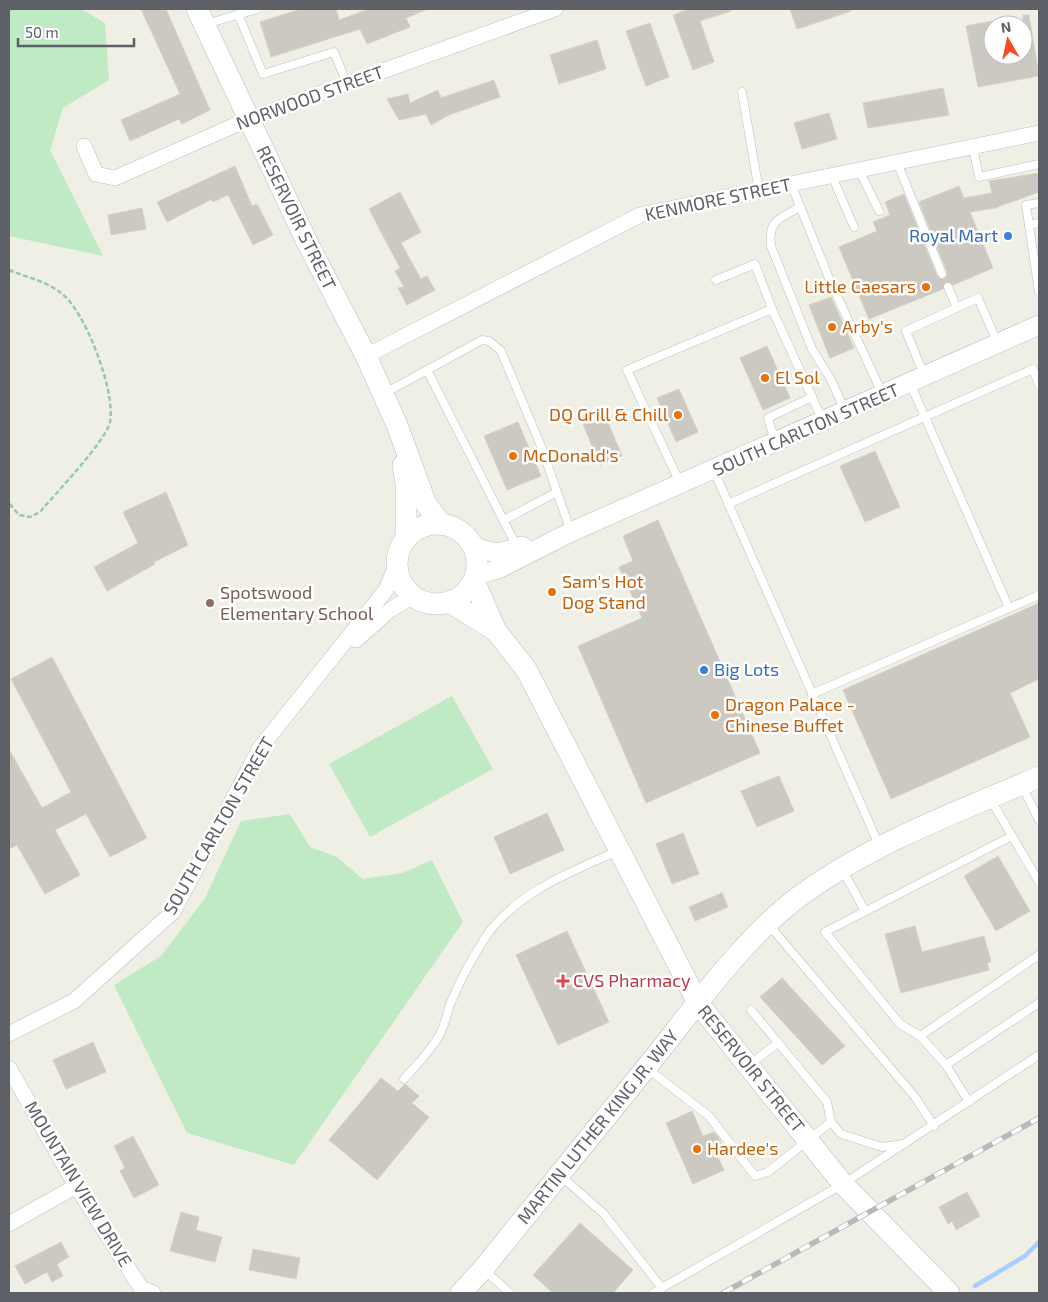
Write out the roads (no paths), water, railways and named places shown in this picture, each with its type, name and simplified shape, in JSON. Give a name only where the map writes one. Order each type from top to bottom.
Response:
[{"type":"main road","name":"RESERVOIR STREET","points":[[201,16],[307,242],[366,356],[397,425],[426,504],[441,524]]},
{"type":"main road","name":"RESERVOIR STREET","points":[[397,425],[406,483],[406,539]]},
{"type":"main road","points":[[441,524],[454,528],[465,536],[473,546],[476,556],[475,578],[465,592],[450,602],[437,604],[424,602],[413,596],[404,587],[397,563],[400,550],[406,539],[416,530],[428,525],[441,524]]},
{"type":"main road","name":"RESERVOIR STREET","points":[[475,578],[496,631],[526,669],[698,1003],[843,1184],[949,1293]]},
{"type":"main road","name":"RESERVOIR STREET","points":[[450,602],[496,631]]},
{"type":"main road","name":"MARTIN LUTHER KING JR. WAY","points":[[461,1293],[483,1269],[698,1003],[768,923],[803,894],[841,868],[880,847],[1030,781]]},
{"type":"street","name":"NORWOOD STREET","points":[[84,146],[96,174],[115,178],[249,120],[555,9]]},
{"type":"street","name":"KENMORE STREET","points":[[366,356],[640,215],[1039,133]]},
{"type":"street","name":"SOUTH CARLTON STREET","points":[[475,578],[498,569],[571,532],[714,471],[1039,325]]},
{"type":"street","name":"SOUTH CARLTON STREET","points":[[473,546],[492,554],[502,554],[571,532]]},
{"type":"street","name":"SOUTH CARLTON STREET","points":[[9,1034],[74,1001],[173,912],[260,748],[386,590],[397,563]]},
{"type":"street","name":"SOUTH CARLTON STREET","points":[[319,673],[390,610],[413,596]]},
{"type":"street","name":"MOUNTAIN VIEW DRIVE","points":[[9,1068],[76,1186],[141,1288],[153,1293]]},
{"type":"street","points":[[9,1224],[76,1186]]},
{"type":"lane","points":[[201,16],[238,14],[257,9]]},
{"type":"lane","points":[[238,14],[263,74],[334,52],[346,84]]},
{"type":"lane","points":[[742,92],[759,191]]},
{"type":"lane","points":[[973,146],[979,176],[1039,164]]},
{"type":"lane","points":[[897,162],[942,274]]},
{"type":"lane","points":[[859,170],[879,211]]},
{"type":"lane","points":[[832,176],[854,227]]},
{"type":"lane","points":[[791,184],[882,395]]},
{"type":"lane","points":[[1039,203],[1026,205],[1037,264],[1039,290]]},
{"type":"lane","points":[[800,207],[774,222],[770,232],[771,246],[812,349],[830,378],[846,412]]},
{"type":"lane","points":[[1029,225],[1039,223]]},
{"type":"lane","points":[[716,280],[755,264],[772,309],[824,422]]},
{"type":"lane","points":[[948,287],[957,308]]},
{"type":"lane","points":[[998,344],[978,298],[906,331],[924,417],[1009,608]]},
{"type":"lane","points":[[681,485],[627,370],[772,309]]},
{"type":"lane","points":[[383,394],[482,340],[494,344],[501,351],[541,446],[571,532]]},
{"type":"lane","points":[[728,504],[1032,369],[1039,385]]},
{"type":"lane","points":[[427,370],[518,548]]},
{"type":"lane","points":[[776,443],[768,418],[812,397]]},
{"type":"lane","points":[[714,471],[880,847]]},
{"type":"lane","points":[[504,520],[557,492]]},
{"type":"lane","points":[[812,694],[1039,594]]},
{"type":"lane","points":[[1030,781],[1039,820]]},
{"type":"lane","points":[[990,798],[1039,882]]},
{"type":"lane","points":[[969,1102],[946,1065],[920,1036],[900,1024],[825,932],[1012,836]]},
{"type":"lane","points":[[404,1079],[440,1034],[450,1003],[462,977],[494,926],[509,910],[538,890],[618,850]]},
{"type":"lane","points":[[841,868],[865,911]]},
{"type":"lane","points":[[768,923],[915,1097],[934,1126]]},
{"type":"lane","points":[[920,1036],[1039,955]]},
{"type":"lane","points":[[946,1065],[1039,1003]]},
{"type":"lane","points":[[751,1010],[827,1102],[831,1122],[841,1134],[882,1147],[906,1144]]},
{"type":"lane","points":[[748,1066],[778,1043]]},
{"type":"lane","points":[[653,1293],[843,1184],[1039,1056]]},
{"type":"lane","points":[[646,1067],[709,1116],[755,1176],[768,1172],[831,1122]]},
{"type":"lane","points":[[559,1175],[569,1181],[603,1213],[662,1288]]},
{"type":"lane","points":[[483,1269],[510,1293]]},
{"type":"waterway","points":[[975,1286],[1025,1256],[1039,1242]]},
{"type":"railway","points":[[723,1293],[1039,1118]]},
{"type":"place","name":"Royal Mart","points":[[1008,236]]},
{"type":"place","name":"Little Caesars","points":[[926,287]]},
{"type":"place","name":"Arby's","points":[[832,327]]},
{"type":"place","name":"El Sol","points":[[765,378]]},
{"type":"place","name":"DQ Grill & Chill","points":[[678,415]]},
{"type":"place","name":"McDonald's","points":[[513,456]]},
{"type":"place","name":"Sam's Hot Dog Stand","points":[[552,592]]},
{"type":"place","name":"Spotswood Elementary School","points":[[210,603]]},
{"type":"place","name":"Big Lots","points":[[704,670]]},
{"type":"place","name":"Dragon Palace - Chinese Buffet","points":[[715,715]]},
{"type":"place","name":"CVS Pharmacy","points":[[563,981]]},
{"type":"place","name":"Hardee's","points":[[697,1149]]}]
